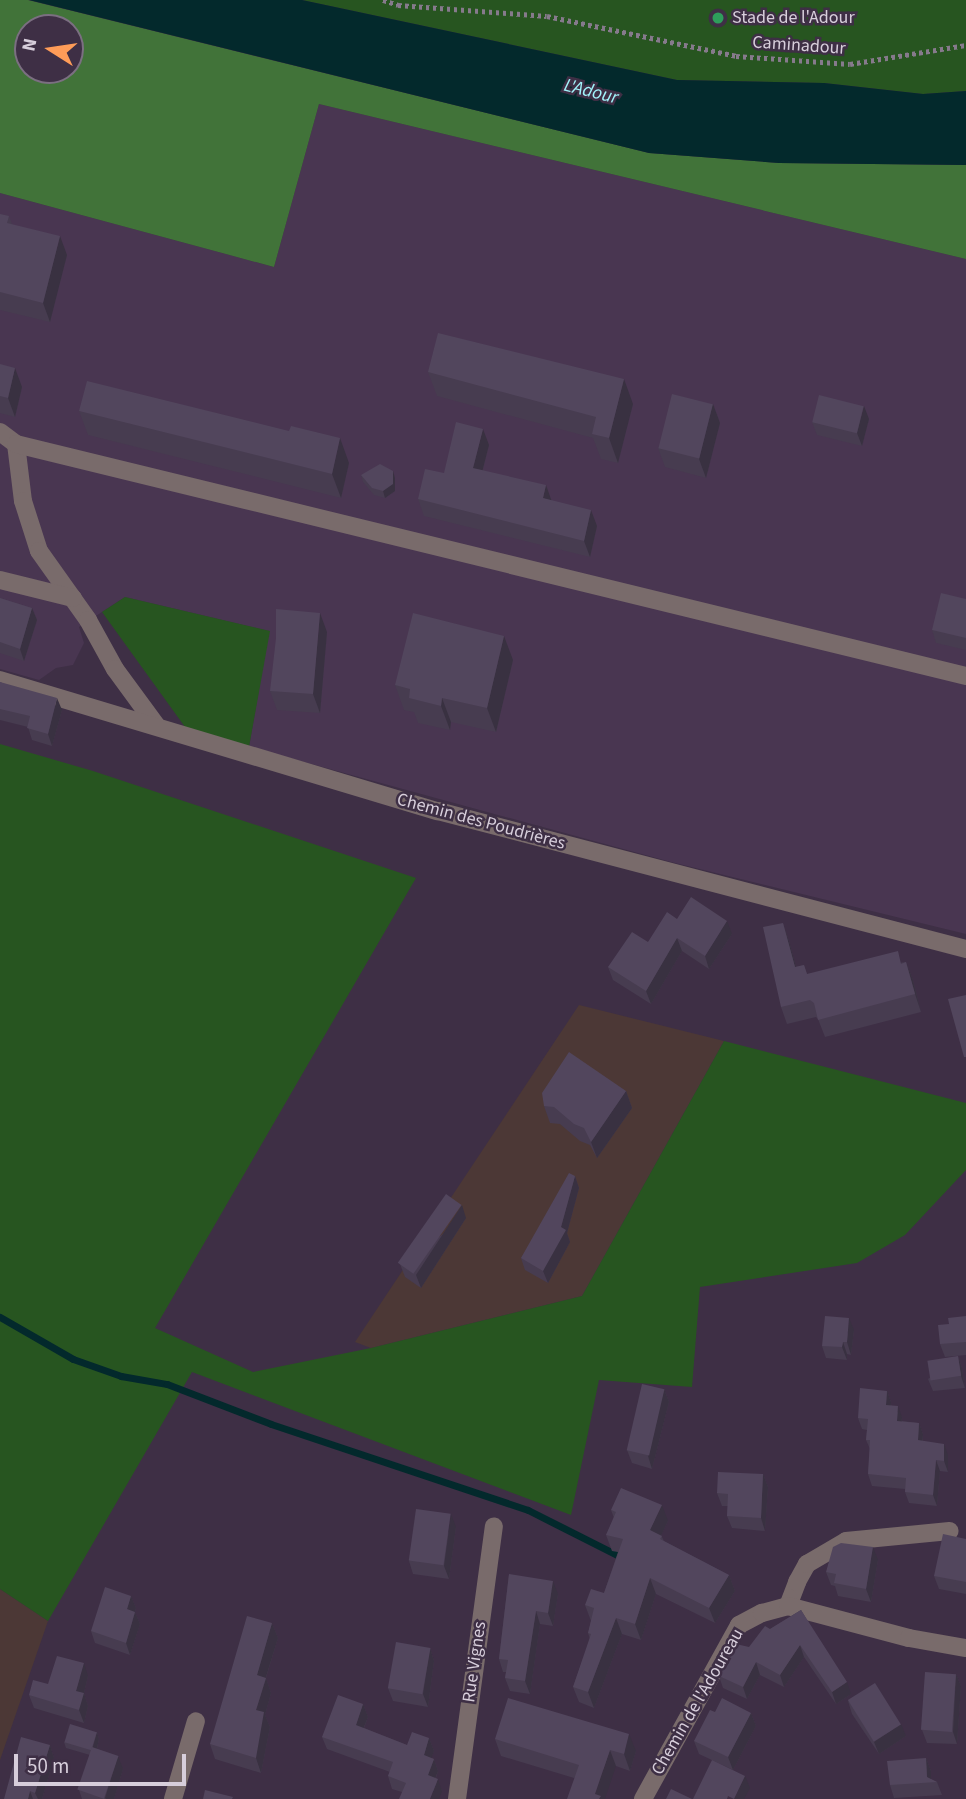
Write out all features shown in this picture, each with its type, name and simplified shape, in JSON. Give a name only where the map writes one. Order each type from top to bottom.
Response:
[{"type":"street","points":[[0,432],[16,444],[966,676]]},
{"type":"street","points":[[16,444],[23,501],[39,551],[73,598],[115,669],[156,726]]},
{"type":"street","points":[[0,580],[73,598]]},
{"type":"street","name":"Chemin des Poudrières","points":[[0,680],[438,811],[966,949]]},
{"type":"street","name":"Rue Vignes","points":[[457,1799],[494,1526]]},
{"type":"street","points":[[950,1531],[846,1541],[807,1564],[797,1581],[788,1606],[909,1638],[966,1648]]},
{"type":"street","name":"Chemin de l'Adoureau","points":[[643,1799],[739,1625],[762,1613],[788,1606]]},
{"type":"street","points":[[173,1799],[196,1721]]},
{"type":"path","name":"Caminadour","points":[[383,0],[398,5],[547,16],[736,56],[850,64],[966,45]]},
{"type":"shaded area","points":[[319,104],[966,259],[966,934],[671,862],[249,747],[269,631],[125,597],[79,627],[84,643],[73,665],[56,668],[39,680],[0,669],[0,193],[274,267]]},
{"type":"shaded area","points":[[579,1005],[724,1041],[582,1296],[371,1348],[355,1342]]},
{"type":"shaded area","points":[[0,1589],[48,1621],[0,1760]]},
{"type":"green space","points":[[0,0],[28,0],[649,153],[779,163],[966,165],[966,259],[319,104],[274,267],[0,193]]},
{"type":"green space","points":[[302,0],[966,0],[966,91],[923,94],[824,83],[677,80]]},
{"type":"green space","points":[[125,597],[270,631],[249,747],[185,727],[102,612]]},
{"type":"green space","points":[[0,744],[93,771],[416,878],[155,1328],[253,1372],[371,1348],[582,1296],[724,1041],[966,1103],[966,1170],[905,1235],[857,1263],[700,1287],[692,1387],[599,1380],[571,1515],[192,1372],[48,1621],[0,1589]]},
{"type":"water","name":"L'Adour","points":[[29,0],[302,0],[677,80],[824,83],[923,94],[966,91],[966,165],[779,163],[649,153]]},
{"type":"building","points":[[0,214],[9,216],[7,223],[60,236],[43,303],[0,292]]},
{"type":"building","points":[[438,333],[624,379],[609,438],[592,434],[596,417],[428,372]]},
{"type":"building","points":[[0,364],[15,368],[8,398],[0,396]]},
{"type":"building","points":[[87,381],[289,431],[291,426],[340,438],[332,474],[79,411]]},
{"type":"building","points":[[672,394],[713,404],[699,458],[658,448]]},
{"type":"building","points":[[819,395],[864,406],[857,433],[812,422]]},
{"type":"building","points":[[456,422],[483,429],[473,468],[546,485],[543,498],[591,510],[584,541],[418,499],[425,469],[444,473]]},
{"type":"building","points":[[380,464],[393,471],[393,484],[383,491],[372,488],[361,475]]},
{"type":"building","points":[[941,593],[966,599],[966,638],[932,630]]},
{"type":"building","points":[[0,598],[32,608],[20,649],[0,642]]},
{"type":"building","points":[[276,609],[320,613],[313,694],[270,691],[276,638]]},
{"type":"building","points":[[413,613],[504,636],[487,708],[442,698],[441,706],[409,698],[410,689],[395,685]]},
{"type":"building","points":[[0,682],[57,698],[48,734],[27,728],[30,716],[0,709]]},
{"type":"building","points":[[691,897],[727,921],[705,956],[677,938],[646,991],[608,967],[632,932],[648,942],[667,912],[677,919]]},
{"type":"building","points":[[783,923],[795,967],[804,965],[807,974],[898,951],[901,964],[906,962],[915,994],[818,1020],[814,1003],[810,1000],[781,1007],[763,927]]},
{"type":"building","points":[[966,995],[966,1057],[964,1057],[948,999]]},
{"type":"building","points":[[569,1052],[626,1091],[591,1142],[584,1128],[574,1124],[554,1107],[544,1106],[542,1093]]},
{"type":"building","points":[[569,1173],[575,1176],[561,1227],[566,1230],[543,1271],[521,1258]]},
{"type":"building","points":[[446,1194],[462,1205],[413,1274],[398,1263]]},
{"type":"building","points":[[825,1316],[849,1318],[847,1342],[843,1342],[842,1347],[822,1346]]},
{"type":"building","points":[[966,1316],[966,1342],[940,1344],[938,1325],[949,1324],[948,1318]]},
{"type":"building","points":[[958,1356],[961,1376],[931,1381],[927,1361]]},
{"type":"building","points":[[642,1384],[664,1389],[649,1455],[627,1450]]},
{"type":"building","points":[[860,1388],[887,1391],[886,1405],[898,1406],[897,1421],[919,1423],[918,1440],[944,1444],[944,1461],[936,1460],[933,1495],[905,1492],[906,1478],[868,1474],[870,1440],[866,1440],[868,1419],[858,1418]]},
{"type":"building","points":[[718,1472],[763,1474],[761,1518],[727,1516],[728,1494],[717,1493]]},
{"type":"building","points":[[621,1488],[662,1505],[650,1530],[662,1536],[660,1539],[729,1575],[709,1608],[650,1578],[635,1624],[616,1618],[588,1692],[573,1687],[591,1634],[588,1633],[594,1608],[585,1605],[591,1589],[604,1593],[623,1539],[606,1535],[616,1512],[611,1510]]},
{"type":"building","points":[[416,1509],[451,1514],[443,1565],[409,1560]]},
{"type":"building","points":[[943,1534],[966,1539],[966,1582],[934,1576]]},
{"type":"building","points":[[841,1543],[873,1547],[866,1589],[834,1583],[836,1574],[826,1572],[833,1547]]},
{"type":"building","points":[[509,1574],[553,1581],[548,1613],[536,1611],[525,1681],[505,1678],[508,1660],[499,1659]]},
{"type":"building","points":[[105,1587],[131,1596],[127,1609],[135,1612],[126,1643],[91,1631]]},
{"type":"building","points":[[801,1610],[847,1682],[832,1692],[800,1645],[780,1675],[756,1662],[743,1687],[719,1676],[736,1644],[749,1647],[765,1626],[770,1629]]},
{"type":"building","points":[[247,1616],[272,1623],[257,1675],[266,1678],[256,1710],[264,1712],[256,1758],[210,1744]]},
{"type":"building","points":[[396,1642],[430,1648],[422,1694],[388,1688]]},
{"type":"building","points":[[57,1656],[84,1663],[76,1691],[84,1693],[79,1710],[29,1695],[33,1680],[48,1684]]},
{"type":"building","points":[[925,1672],[956,1674],[952,1732],[921,1730]]},
{"type":"building","points":[[875,1683],[901,1725],[874,1742],[848,1700]]},
{"type":"building","points":[[338,1695],[363,1704],[356,1725],[407,1745],[412,1732],[429,1738],[424,1755],[434,1759],[428,1775],[438,1779],[430,1799],[399,1799],[406,1783],[388,1776],[393,1762],[322,1737]]},
{"type":"building","points":[[508,1698],[629,1734],[624,1754],[610,1750],[595,1794],[601,1796],[599,1799],[567,1799],[579,1765],[495,1739]]},
{"type":"building","points":[[722,1698],[751,1713],[728,1757],[694,1741],[710,1710],[715,1712]]},
{"type":"building","points":[[70,1724],[97,1732],[91,1750],[64,1742]]},
{"type":"building","points":[[21,1737],[50,1745],[35,1793],[30,1791],[28,1799],[4,1799]]},
{"type":"building","points":[[92,1747],[118,1756],[104,1799],[77,1790]]},
{"type":"building","points":[[926,1758],[927,1777],[937,1782],[890,1785],[887,1761]]},
{"type":"building","points":[[712,1760],[745,1776],[734,1799],[728,1796],[727,1799],[693,1799]]},
{"type":"building","points":[[671,1789],[692,1799],[666,1799]]},
{"type":"building","points":[[205,1790],[233,1797],[203,1799]]},
{"type":"waterway","points":[[0,1317],[73,1359],[121,1376],[167,1384],[271,1424],[528,1510],[625,1559]]},
{"type":"place","name":"Stade de l'Adour","points":[[718,18]]}]
